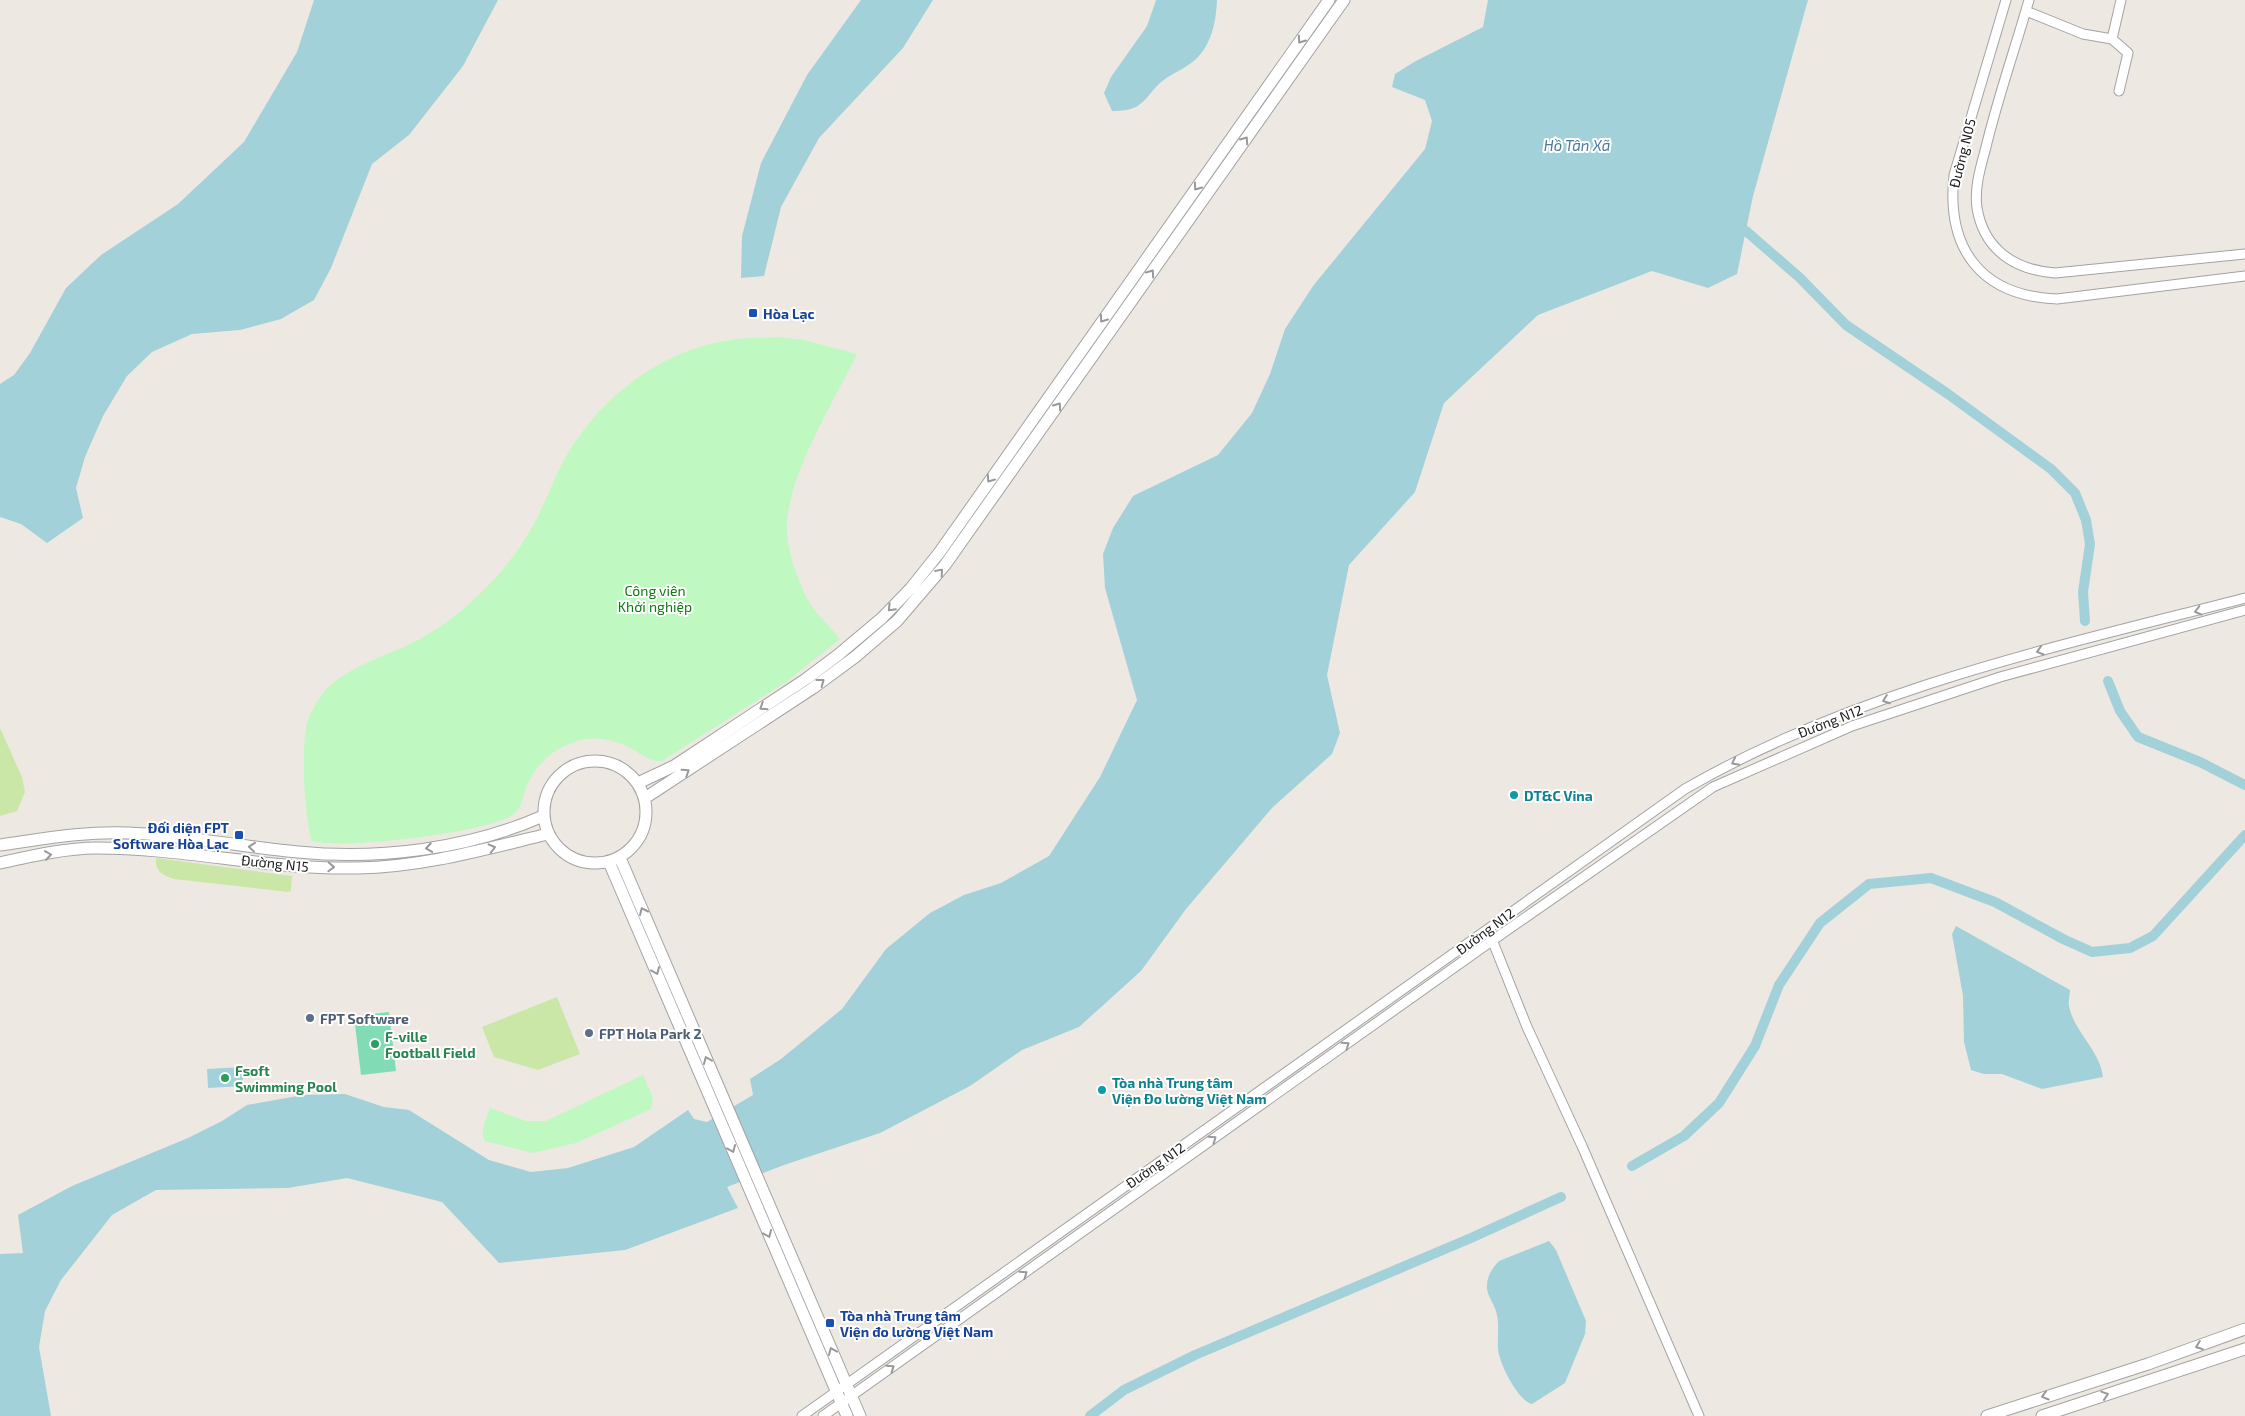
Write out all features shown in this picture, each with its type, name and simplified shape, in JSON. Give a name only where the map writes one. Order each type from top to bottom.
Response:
[{"type":"street","points":[[638,783],[674,766],[806,679],[882,618],[911,588],[967,512],[1329,0]]},
{"type":"street","points":[[645,798],[797,699],[855,657],[897,621],[945,565],[1344,0]]},
{"type":"street","name":"Đường N05","points":[[2006,0],[1954,175],[1952,195],[1956,227],[1972,261],[1996,284],[2016,293],[2037,298],[2058,299],[2245,276]]},
{"type":"street","points":[[2029,0],[1992,121],[1978,177],[1977,205],[1980,223],[1996,248],[2009,260],[2027,269],[2055,273],[2245,254]]},
{"type":"street","points":[[2112,39],[2120,0]]},
{"type":"street","points":[[2026,11],[2083,34],[2112,39],[2128,53],[2119,91]]},
{"type":"street","points":[[1018,439],[1029,446]]},
{"type":"street","points":[[967,512],[977,520]]},
{"type":"street","name":"Đường N12","points":[[802,1416],[1685,789],[1764,747],[1928,684],[2049,648],[2245,598]]},
{"type":"street","name":"Đường N12","points":[[823,1416],[1712,788],[1834,734],[2000,677],[2245,610]]},
{"type":"street","points":[[593,760],[611,763],[627,771],[638,783],[645,798],[647,814],[644,830],[636,844],[614,860],[592,864],[576,860],[562,852],[548,834],[543,816],[549,787],[560,773],[576,764],[593,760]]},
{"type":"street","name":"Đường N15","points":[[0,845],[78,834],[129,833],[300,852],[366,854],[452,844],[522,826],[543,816]]},
{"type":"street","name":"Đường N15","points":[[0,863],[95,848],[163,850],[296,867],[397,866],[450,858],[548,834]]},
{"type":"street","points":[[614,860],[762,1184],[846,1384],[847,1416]]},
{"type":"street","points":[[614,860],[715,1109],[836,1391],[846,1399],[860,1416]]},
{"type":"street","points":[[1487,930],[1699,1416]]},
{"type":"street","points":[[1987,1416],[2148,1364],[2245,1329]]},
{"type":"street","points":[[2042,1416],[2245,1349]]},
{"type":"green space","name":"Công viên Khởi nghiệp","points":[[777,337],[804,340],[857,354],[805,458],[790,501],[787,521],[790,551],[795,571],[803,589],[810,604],[840,639],[786,682],[662,761],[649,759],[616,742],[603,739],[583,739],[560,748],[546,758],[530,779],[516,812],[503,819],[451,832],[384,841],[328,843],[312,841],[305,800],[305,735],[311,713],[329,686],[352,670],[407,646],[432,632],[459,612],[501,572],[534,525],[562,464],[576,441],[591,420],[629,384],[651,369],[698,347],[730,340]]},
{"type":"green space","points":[[0,728],[22,777],[25,792],[17,811],[0,816]]},
{"type":"green space","points":[[156,858],[292,876],[291,891],[174,879],[158,870]]},
{"type":"green space","points":[[557,997],[580,1054],[538,1070],[494,1057],[482,1027]]},
{"type":"green space","name":"F-ville Football Field","points":[[389,1012],[396,1071],[361,1075],[354,1016]]},
{"type":"green space","points":[[643,1075],[653,1098],[651,1109],[576,1143],[533,1153],[485,1141],[483,1137],[484,1124],[490,1108],[526,1121],[546,1121]]},
{"type":"water","points":[[314,0],[498,0],[463,66],[409,135],[372,164],[331,268],[314,300],[281,319],[240,330],[192,334],[152,352],[127,376],[103,416],[85,457],[76,488],[83,518],[47,543],[21,524],[0,517],[0,384],[14,375],[30,353],[66,288],[101,255],[178,204],[244,142],[297,52]]},
{"type":"water","points":[[861,0],[933,0],[903,48],[819,138],[781,207],[764,276],[741,278],[742,236],[761,163],[807,75]]},
{"type":"water","points":[[1156,0],[1217,0],[1216,16],[1209,40],[1195,60],[1165,79],[1138,106],[1123,111],[1112,111],[1104,93],[1111,77],[1147,26]]},
{"type":"water","name":"Hồ Tân Xã","points":[[1488,0],[1808,0],[1753,196],[1737,274],[1708,288],[1652,271],[1538,315],[1444,403],[1415,492],[1349,565],[1327,675],[1340,733],[1332,754],[1272,808],[1186,909],[1141,971],[1079,1027],[1022,1050],[970,1086],[880,1133],[784,1165],[727,1187],[738,1208],[625,1250],[499,1263],[442,1202],[347,1178],[288,1188],[156,1190],[112,1215],[61,1280],[45,1311],[39,1347],[51,1416],[0,1416],[0,1254],[23,1253],[18,1215],[72,1186],[188,1138],[222,1121],[247,1105],[303,1095],[345,1094],[384,1107],[409,1110],[489,1160],[531,1172],[568,1168],[634,1147],[688,1110],[694,1119],[707,1122],[753,1095],[750,1079],[781,1059],[842,1009],[886,949],[930,913],[964,895],[1001,883],[1049,856],[1100,777],[1137,700],[1105,588],[1103,554],[1113,528],[1133,496],[1218,455],[1252,413],[1270,374],[1285,329],[1313,286],[1425,149],[1432,121],[1425,100],[1392,87],[1395,74],[1414,62],[1483,27]]},
{"type":"water","points":[[1956,926],[2070,990],[2069,1004],[2072,1015],[2097,1058],[2103,1077],[2042,1089],[2002,1074],[1984,1074],[1971,1070],[1964,1042],[1963,996],[1952,934]]},
{"type":"water","name":"Fsoft Swimming Pool","points":[[243,1067],[243,1086],[208,1088],[207,1069]]},
{"type":"water","points":[[1549,1241],[1556,1250],[1586,1321],[1585,1334],[1565,1383],[1532,1404],[1515,1389],[1499,1355],[1497,1316],[1488,1292],[1487,1282],[1499,1261]]},
{"type":"waterway","points":[[1746,231],[1799,277],[1846,325],[1948,394],[2051,469],[2075,493],[2086,520],[2090,544],[2083,592],[2085,621]]},
{"type":"waterway","points":[[2108,681],[2120,711],[2138,737],[2200,762],[2245,785]]},
{"type":"waterway","points":[[1632,1166],[1684,1136],[1719,1103],[1755,1046],[1779,985],[1820,923],[1869,884],[1931,878],[1995,902],[2063,939],[2092,952],[2130,948],[2153,936],[2245,835]]},
{"type":"waterway","points":[[1090,1416],[1124,1390],[1195,1355],[1471,1238],[1561,1197]]},
{"type":"place","name":"Hòa Lạc","points":[[753,313]]},
{"type":"place","name":"DT&C Vina","points":[[1514,795]]},
{"type":"place","name":"Đối diện FPT Software Hòa Lạc","points":[[239,835]]},
{"type":"place","name":"FPT Software","points":[[310,1018]]},
{"type":"place","name":"FPT Hola Park 2","points":[[589,1033]]},
{"type":"place","name":"F-ville Football Field","points":[[375,1044]]},
{"type":"place","name":"Fsoft Swimming Pool","points":[[225,1078]]},
{"type":"place","name":"Tòa nhà Trung tâm Viện Đo lường Việt Nam","points":[[1102,1090]]},
{"type":"place","name":"Tòa nhà Trung tâm Viện đo lường Việt Nam","points":[[830,1323]]}]
